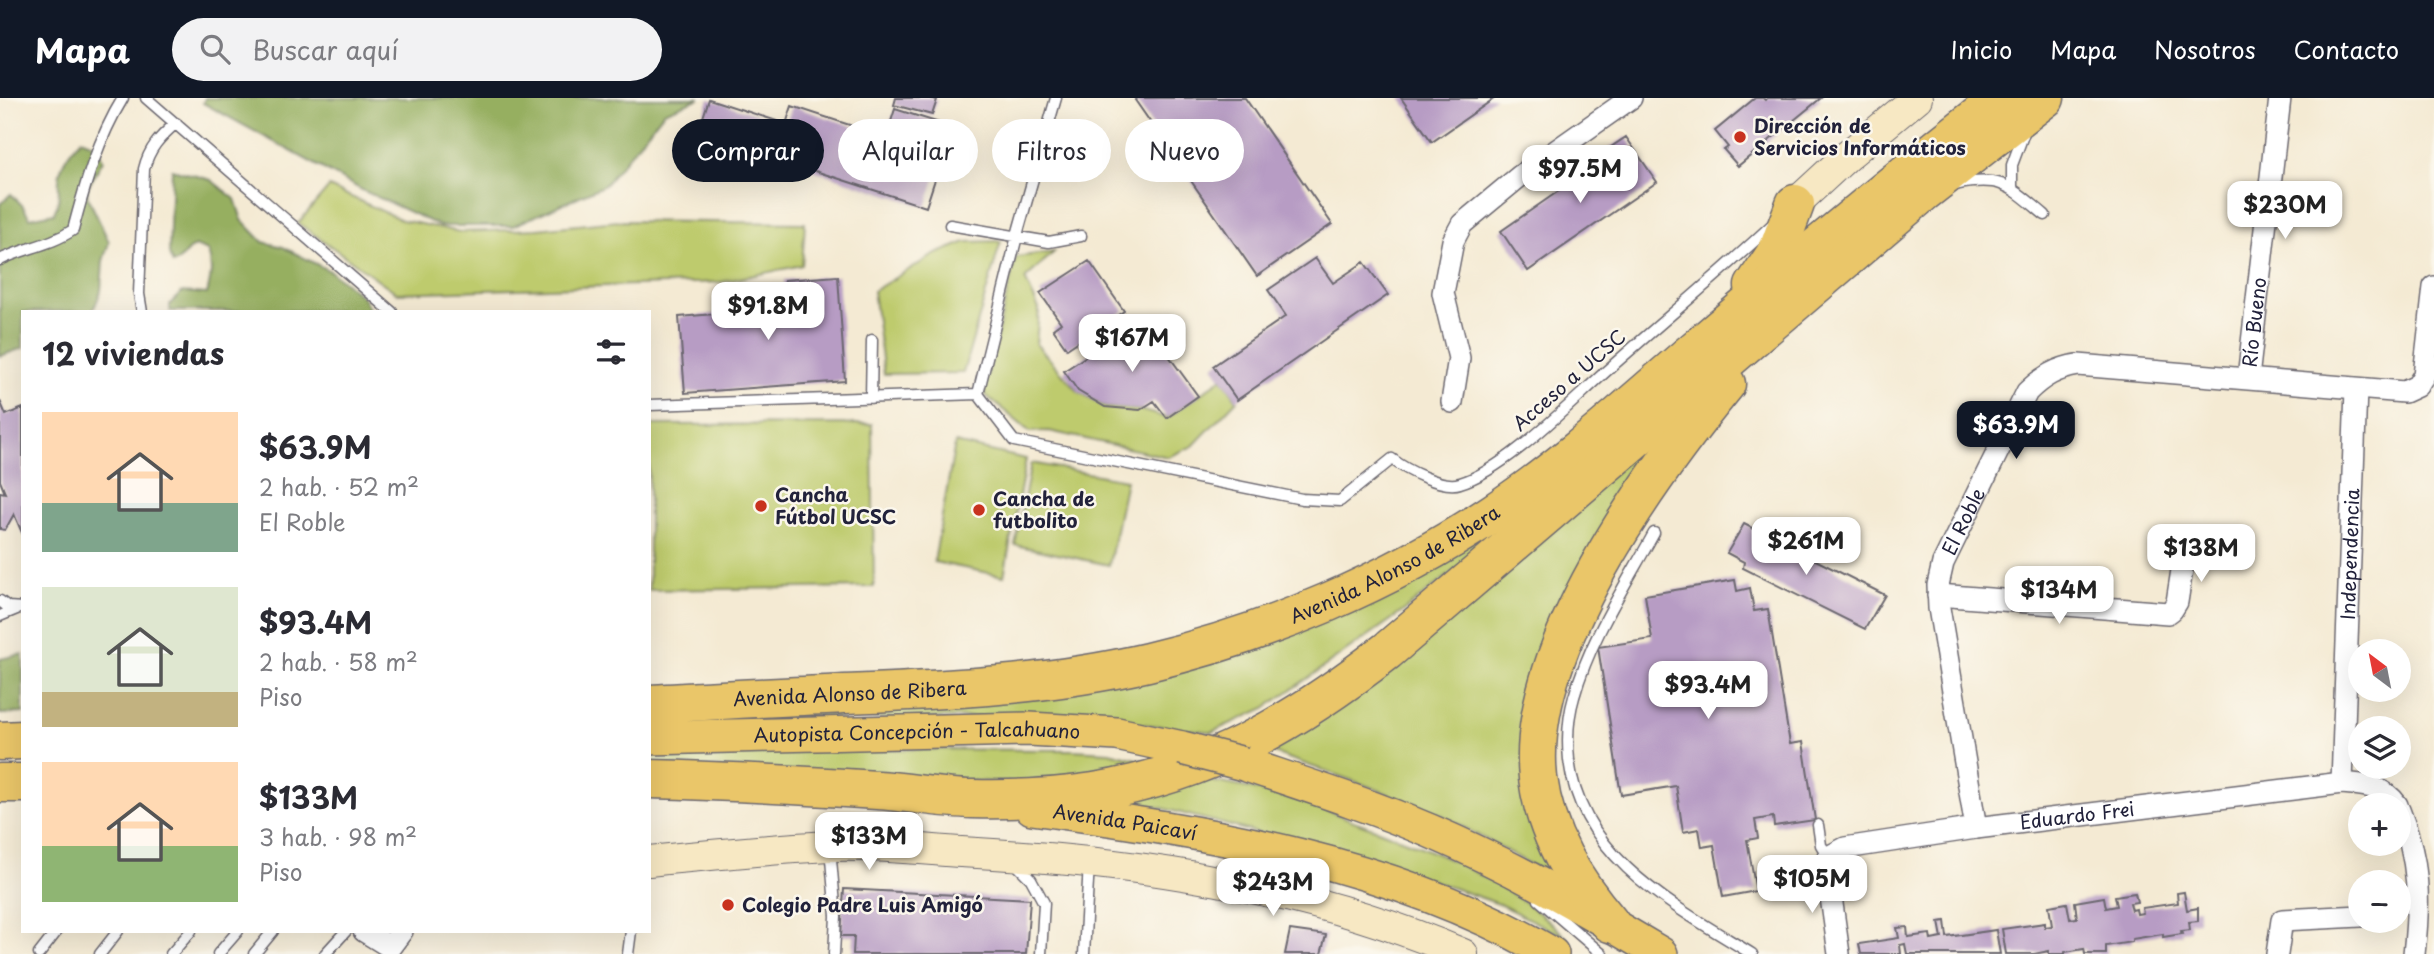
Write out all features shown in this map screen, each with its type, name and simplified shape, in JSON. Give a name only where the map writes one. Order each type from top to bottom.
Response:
[{"type":"highway","name":"Avenida Alonso de Ribera","points":[[658,701],[959,690],[1047,681],[1197,650],[1325,603],[1377,579],[1491,515],[1559,465],[1892,183],[2001,98]]},
{"type":"highway","name":"Avenida Alonso de Ribera","points":[[970,799],[1056,796],[1130,785],[1236,749],[1298,716],[1387,651],[1924,192],[2046,98]]},
{"type":"highway","points":[[1729,321],[1769,265],[1764,248],[1795,204]]},
{"type":"highway","points":[[1606,939],[1593,904],[1572,872],[1546,816],[1539,787],[1537,758],[1546,691],[1587,589],[1632,511],[1694,424],[1795,303]]},
{"type":"highway","points":[[0,741],[21,740]]},
{"type":"highway","points":[[651,779],[853,789],[970,799]]},
{"type":"highway","points":[[0,783],[21,783]]},
{"type":"main road","name":"Autopista Concepción - Talcahuano","points":[[651,737],[1029,729],[1117,734],[1244,764],[1392,815],[1489,858],[1606,939]]},
{"type":"main road","name":"Avenida Paicaví","points":[[970,799],[1219,837],[1335,864],[1443,900],[1506,928],[1552,954]]},
{"type":"main road","points":[[1606,939],[1661,954]]},
{"type":"street","points":[[1452,402],[1459,358],[1443,293],[1453,241],[1462,224],[1520,176],[1631,98]]},
{"type":"street","name":"Río Bueno","points":[[2248,378],[2280,98]]},
{"type":"street","points":[[1795,204],[1910,100]]},
{"type":"street","name":"El Roble","points":[[1976,828],[1938,595],[1939,575],[2027,392],[2038,381],[2064,367],[2078,365],[2404,392],[2411,390],[2421,381],[2425,369],[2434,286]]},
{"type":"street","name":"Independencia","points":[[2342,783],[2356,389]]},
{"type":"street","points":[[1938,595],[2162,613],[2172,610],[2177,602],[2187,538]]},
{"type":"street","points":[[2342,783],[2378,788],[2386,793]]},
{"type":"street","name":"Eduardo Frei","points":[[1827,864],[1845,848],[1976,828],[2342,783]]},
{"type":"street","points":[[2411,845],[2418,877],[2411,908]]},
{"type":"street","points":[[651,861],[830,846],[1089,860],[1160,870],[1312,901],[1448,951]]},
{"type":"street","points":[[1827,864],[1839,954]]},
{"type":"street","points":[[2277,954],[2282,920],[2348,917]]},
{"type":"street","points":[[2411,932],[2414,954]]},
{"type":"street","points":[[368,933],[393,944]]},
{"type":"lane","points":[[0,260],[60,239],[73,230],[86,178],[123,98]]},
{"type":"lane","points":[[146,98],[390,310]]},
{"type":"lane","points":[[651,405],[978,394],[1017,237],[1056,98]]},
{"type":"lane","points":[[2012,187],[2012,164],[2016,150],[2025,129],[2046,98]]},
{"type":"lane","points":[[142,310],[139,294],[144,169],[148,152],[176,123]]},
{"type":"lane","points":[[1924,192],[1977,180],[1991,180],[2012,187],[2045,215]]},
{"type":"lane","points":[[950,225],[1049,242],[1081,236]]},
{"type":"lane","name":"Acceso a UCSC","points":[[978,394],[1014,441],[1302,499],[1340,501],[1392,459],[1430,480],[1457,485],[1483,473],[1530,438],[1764,248]]},
{"type":"lane","points":[[871,398],[872,340]]},
{"type":"lane","points":[[1654,533],[1593,648],[1573,698],[1567,746],[1575,790],[1591,826],[1619,860],[1643,883],[1752,954]]},
{"type":"lane","points":[[0,601],[8,607],[20,608]]},
{"type":"lane","points":[[0,616],[20,608]]},
{"type":"lane","points":[[1818,825],[1827,864]]},
{"type":"lane","points":[[830,846],[836,916],[834,954]]},
{"type":"lane","points":[[1006,854],[1031,879],[1044,903],[1041,954]]},
{"type":"lane","points":[[1084,954],[1089,860]]},
{"type":"lane","points":[[38,954],[55,933]]},
{"type":"lane","points":[[100,954],[116,933]]},
{"type":"lane","points":[[171,954],[189,933]]},
{"type":"lane","points":[[218,954],[236,933]]},
{"type":"lane","points":[[254,954],[271,933]]},
{"type":"lane","points":[[325,954],[344,933]]},
{"type":"lane","points":[[628,954],[631,933]]},
{"type":"green space","points":[[205,98],[700,98],[664,112],[605,185],[513,226],[440,226],[362,190],[203,103]]},
{"type":"green space","points":[[81,139],[96,145],[103,160],[88,187],[87,195],[109,242],[103,261],[101,291],[93,310],[21,310],[21,349],[0,356],[0,204],[11,194],[30,218],[54,213],[61,168]]},
{"type":"green space","points":[[172,169],[211,180],[235,199],[242,220],[263,242],[283,247],[330,271],[363,297],[370,310],[170,310],[170,304],[182,292],[207,294],[211,262],[208,251],[195,246],[173,264],[169,254]]},
{"type":"green space","points":[[329,187],[402,220],[460,232],[537,229],[618,221],[805,223],[802,265],[723,282],[397,293],[298,223]]},
{"type":"green space","points":[[1001,241],[963,373],[884,374],[873,291],[934,255],[966,242]]},
{"type":"green space","points":[[1054,252],[1025,279],[1039,309],[1036,344],[1078,391],[1105,407],[1140,410],[1167,418],[1222,378],[1237,400],[1193,446],[1168,457],[1049,431],[1030,432],[983,393],[1016,257]]},
{"type":"green space","name":"Cancha Fútbol UCSC","points":[[872,424],[874,587],[651,590],[651,425]]},
{"type":"green space","points":[[1664,431],[1533,713],[1564,883],[1438,813],[1265,750]]},
{"type":"green space","name":"Cancha de futbolito","points":[[955,443],[1026,459],[1004,576],[934,562]]},
{"type":"green space","points":[[1031,463],[1126,480],[1109,565],[1015,545]]},
{"type":"green space","points":[[1545,499],[1401,613],[1265,708],[1212,732],[1064,715],[902,719],[723,715],[1066,692]]},
{"type":"green space","points":[[21,654],[21,713],[0,714],[0,659]]},
{"type":"green space","points":[[651,748],[1072,750],[1109,752],[1148,762],[1128,771],[1012,783],[651,764]]},
{"type":"green space","points":[[1196,778],[1303,801],[1443,856],[1521,900],[1567,938],[1499,904],[1404,871],[1127,799]]},
{"type":"building","points":[[896,98],[937,100],[932,115],[894,105]]},
{"type":"building","points":[[1245,98],[1332,224],[1257,276],[1192,182],[1244,182],[1244,119],[1148,119],[1135,100]]},
{"type":"building","points":[[1401,98],[1495,98],[1432,142]]},
{"type":"building","points":[[1755,98],[1821,98],[1738,166],[1724,150],[1728,147],[1715,131]]},
{"type":"building","points":[[709,99],[771,119],[703,119]]},
{"type":"building","points":[[792,106],[838,121],[838,178],[824,174],[824,119],[788,119]]},
{"type":"building","points":[[895,109],[927,119],[892,119]]},
{"type":"building","points":[[1626,137],[1657,182],[1528,271],[1501,231],[1605,159],[1602,153]]},
{"type":"building","points":[[849,182],[934,182],[926,207]]},
{"type":"building","points":[[1315,258],[1333,283],[1364,262],[1388,295],[1237,400],[1213,366],[1286,316],[1268,290]]},
{"type":"building","points":[[1089,261],[1124,311],[1067,349],[1053,329],[1061,323],[1040,293]]},
{"type":"building","points":[[838,276],[845,381],[685,393],[679,317],[786,308],[784,280]]},
{"type":"building","points":[[1142,319],[1198,396],[1167,418],[1154,401],[1140,410],[1105,407],[1078,391],[1064,371]]},
{"type":"building","points":[[0,401],[6,415],[21,409],[21,530],[14,514],[5,530],[0,529],[0,492],[5,493],[0,481]]},
{"type":"building","points":[[1744,524],[1885,595],[1865,629],[1743,568],[1744,562],[1727,553]]},
{"type":"building","points":[[1735,580],[1737,591],[1750,588],[1754,611],[1768,609],[1790,744],[1803,742],[1815,820],[1774,826],[1773,817],[1755,820],[1758,838],[1747,840],[1756,891],[1723,897],[1714,845],[1702,847],[1699,829],[1683,832],[1676,786],[1621,795],[1598,647],[1652,639],[1645,595]]},
{"type":"building","points":[[844,889],[1030,899],[1026,954],[853,954],[854,936],[841,936]]},
{"type":"building","points":[[2184,892],[2187,910],[2198,908],[2198,921],[2189,922],[2190,930],[2181,931],[2182,934],[2132,939],[2132,942],[2106,946],[2106,954],[2085,954],[2084,949],[2065,954],[2049,954],[2049,951],[2006,954],[2002,929],[2045,923],[2045,927],[2052,926],[2049,906],[2067,903],[2070,919],[2077,918],[2075,902],[2104,897],[2106,908],[2117,906],[2115,896],[2135,893],[2137,902],[2130,903],[2137,914],[2143,913],[2142,908],[2178,903],[2177,893]]},
{"type":"building","points":[[1945,921],[1947,937],[1996,930],[2000,954],[1907,954],[1905,944],[1900,945],[1901,954],[1861,954],[1859,944],[1899,938],[1897,928],[1907,927],[1908,937],[1930,934],[1931,940],[1942,938],[1939,922]]},
{"type":"building","points":[[1290,930],[1326,935],[1321,954],[1285,954]]},
{"type":"place","name":"Dirección de Servicios Informáticos","points":[[1740,137]]},
{"type":"place","name":"Cancha Fútbol UCSC","points":[[761,506]]},
{"type":"place","name":"Cancha de futbolito","points":[[979,510]]},
{"type":"place","name":"Colegio Padre Luis Amigó","points":[[728,905]]}]
